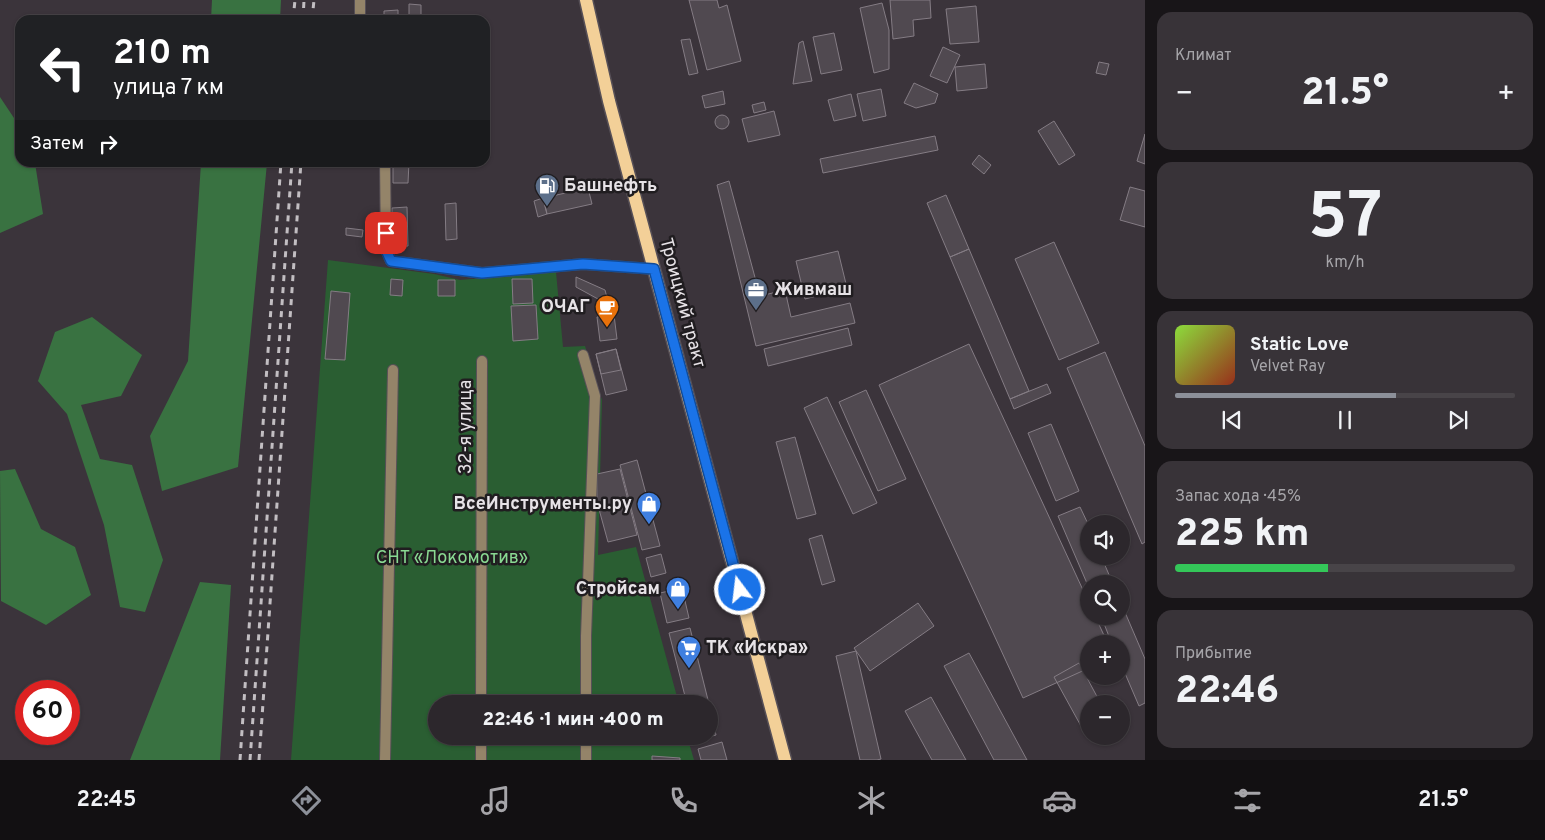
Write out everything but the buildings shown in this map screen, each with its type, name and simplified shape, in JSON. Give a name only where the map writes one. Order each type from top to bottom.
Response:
[{"type":"main road","name":"Троицкий тракт","points":[[586,0],[609,101],[785,760]]},
{"type":"street","points":[[360,0],[360,15]]},
{"type":"street","points":[[385,167],[386,250],[391,261],[482,273],[583,264],[654,269]]},
{"type":"street","points":[[583,355],[595,396],[586,636],[586,695]]},
{"type":"street","name":"32-я улица","points":[[481,695],[482,361]]},
{"type":"street","points":[[385,760],[393,370]]},
{"type":"street","points":[[481,745],[481,760]]},
{"type":"street","points":[[586,745],[586,760]]},
{"type":"green space","points":[[212,0],[281,0],[280,15],[211,15]]},
{"type":"green space","points":[[0,97],[15,120],[15,167],[36,167],[43,214],[0,233]]},
{"type":"green space","points":[[201,167],[267,167],[238,467],[162,491],[150,436],[188,361]]},
{"type":"green space","name":"СНТ «Локомотив»","points":[[328,260],[434,274],[460,280],[556,272],[563,347],[585,346],[602,400],[598,555],[636,547],[677,695],[428,695],[428,745],[690,745],[694,760],[291,760]]},
{"type":"green space","points":[[92,317],[142,355],[121,396],[81,405],[100,459],[132,465],[163,560],[145,612],[120,607],[104,525],[67,414],[38,381],[55,332]]},
{"type":"green space","points":[[15,469],[41,529],[75,547],[91,595],[46,625],[1,601],[0,471]]},
{"type":"green space","points":[[200,582],[231,585],[220,760],[130,760]]},
{"type":"railway","points":[[294,15],[295,0]]},
{"type":"railway","points":[[303,15],[304,0]]},
{"type":"railway","points":[[312,15],[314,0]]},
{"type":"railway","points":[[240,760],[281,167]]},
{"type":"railway","points":[[250,760],[292,167]]},
{"type":"railway","points":[[259,760],[301,167]]},
{"type":"place","name":"Башнефть","points":[[547,207]]},
{"type":"place","name":"Живмаш","points":[[756,311]]},
{"type":"place","name":"ОЧАГ","points":[[607,328]]},
{"type":"place","name":"ВсеИнструменты.ру","points":[[649,525]]},
{"type":"place","name":"Стройсам","points":[[678,610]]},
{"type":"place","name":"ТК «Искра»","points":[[689,669]]},
{"type":"route","points":[[386,233],[386,250],[391,261],[434,268],[482,273],[583,264],[654,269],[740,590]]}]
